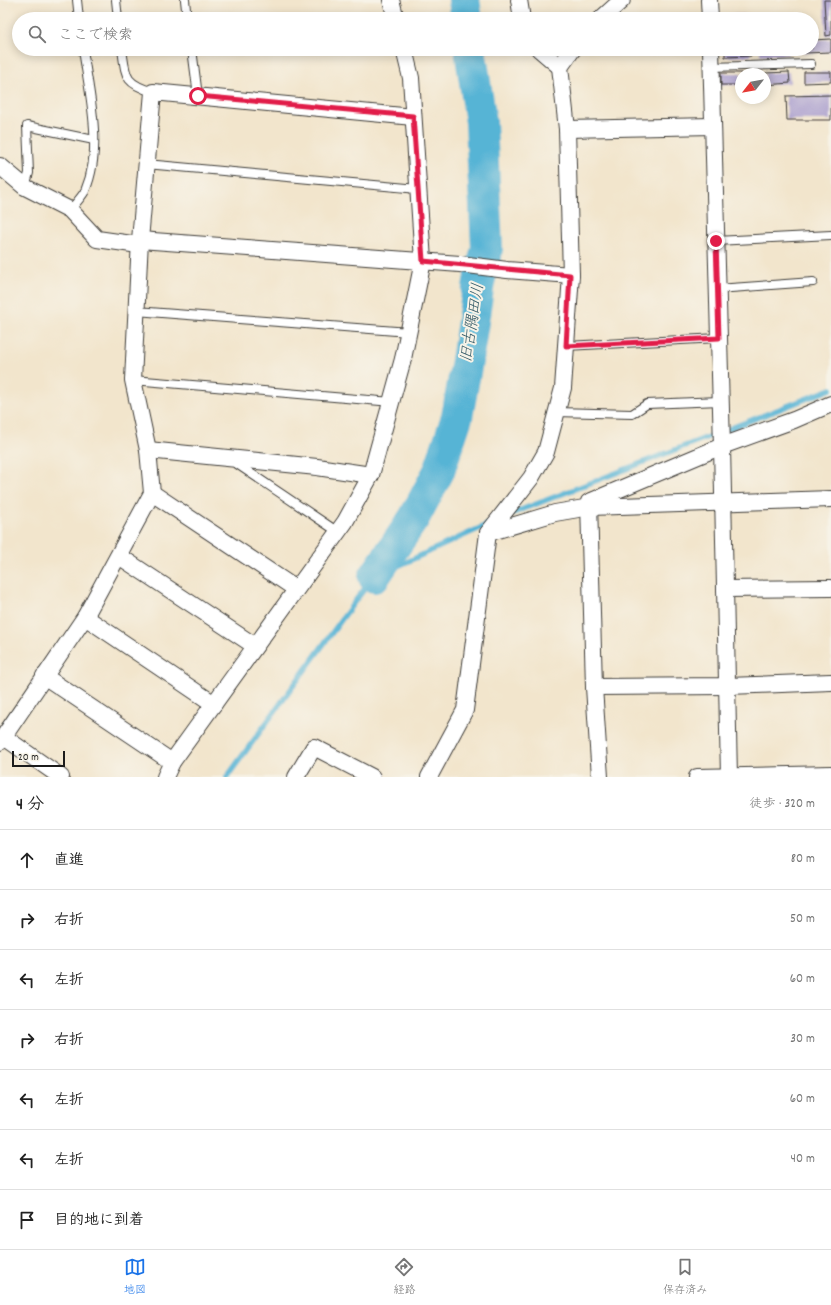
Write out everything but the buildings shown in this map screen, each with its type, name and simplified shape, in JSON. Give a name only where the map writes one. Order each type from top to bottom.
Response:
[{"type":"street","points":[[391,0],[394,12]]},
{"type":"street","points":[[519,0],[521,12]]},
{"type":"street","points":[[609,12],[622,0]]},
{"type":"street","points":[[709,0],[710,12]]},
{"type":"street","points":[[165,777],[172,762],[338,532],[371,475],[392,402],[409,332],[423,261],[411,78],[406,56]]},
{"type":"street","points":[[547,56],[560,67]]},
{"type":"street","points":[[429,777],[465,710],[488,532],[531,478],[546,452],[563,388],[570,275],[567,129],[560,67],[568,56]]},
{"type":"street","points":[[711,56],[728,686],[728,776]]},
{"type":"street","points":[[61,777],[2,739],[85,617],[152,494],[148,450],[133,380],[140,242],[153,92],[413,116]]},
{"type":"street","points":[[567,129],[713,126]]},
{"type":"street","points":[[0,166],[25,187],[70,210],[97,239],[423,261],[570,275]]},
{"type":"street","points":[[600,777],[594,687],[590,502],[722,446],[794,420],[831,404]]},
{"type":"street","points":[[148,450],[317,467],[371,475]]},
{"type":"street","points":[[152,494],[296,589]]},
{"type":"street","points":[[488,532],[555,514],[590,507],[831,499]]},
{"type":"street","points":[[119,556],[256,646]]},
{"type":"street","points":[[725,589],[831,588]]},
{"type":"street","points":[[85,617],[214,704]]},
{"type":"street","points":[[44,676],[172,762]]},
{"type":"street","points":[[594,687],[728,686],[831,682]]},
{"type":"street","points":[[296,777],[314,747],[372,777]]},
{"type":"street","points":[[697,777],[831,774]]},
{"type":"lane","points":[[77,0],[78,12]]},
{"type":"lane","points":[[116,0],[117,12]]},
{"type":"lane","points":[[185,0],[187,12]]},
{"type":"lane","points":[[70,210],[84,192],[90,175],[94,140],[84,56]]},
{"type":"lane","points":[[123,56],[126,73],[135,87],[153,92]]},
{"type":"lane","points":[[193,56],[198,96]]},
{"type":"lane","points":[[711,67],[811,64]]},
{"type":"lane","points":[[25,187],[29,173],[27,126],[94,140]]},
{"type":"lane","points":[[146,164],[418,190]]},
{"type":"lane","points":[[716,241],[831,235]]},
{"type":"lane","points":[[717,289],[813,282]]},
{"type":"lane","points":[[136,311],[409,332]]},
{"type":"lane","points":[[566,346],[719,338]]},
{"type":"lane","points":[[133,380],[392,402]]},
{"type":"lane","points":[[556,412],[632,414],[647,404],[720,401]]},
{"type":"lane","points":[[227,458],[338,532]]},
{"type":"waterway","name":"旧古隅田川","points":[[464,0],[466,12]]},
{"type":"waterway","name":"旧古隅田川","points":[[374,577],[414,518],[439,471],[457,417],[479,282],[487,248],[481,122],[471,56]]},
{"type":"waterway","points":[[508,515],[831,389]]},
{"type":"waterway","points":[[227,777],[374,577],[489,524]]},
{"type":"route","points":[[198,96],[413,116],[423,261],[570,275],[566,346],[719,338],[716,241]]}]
